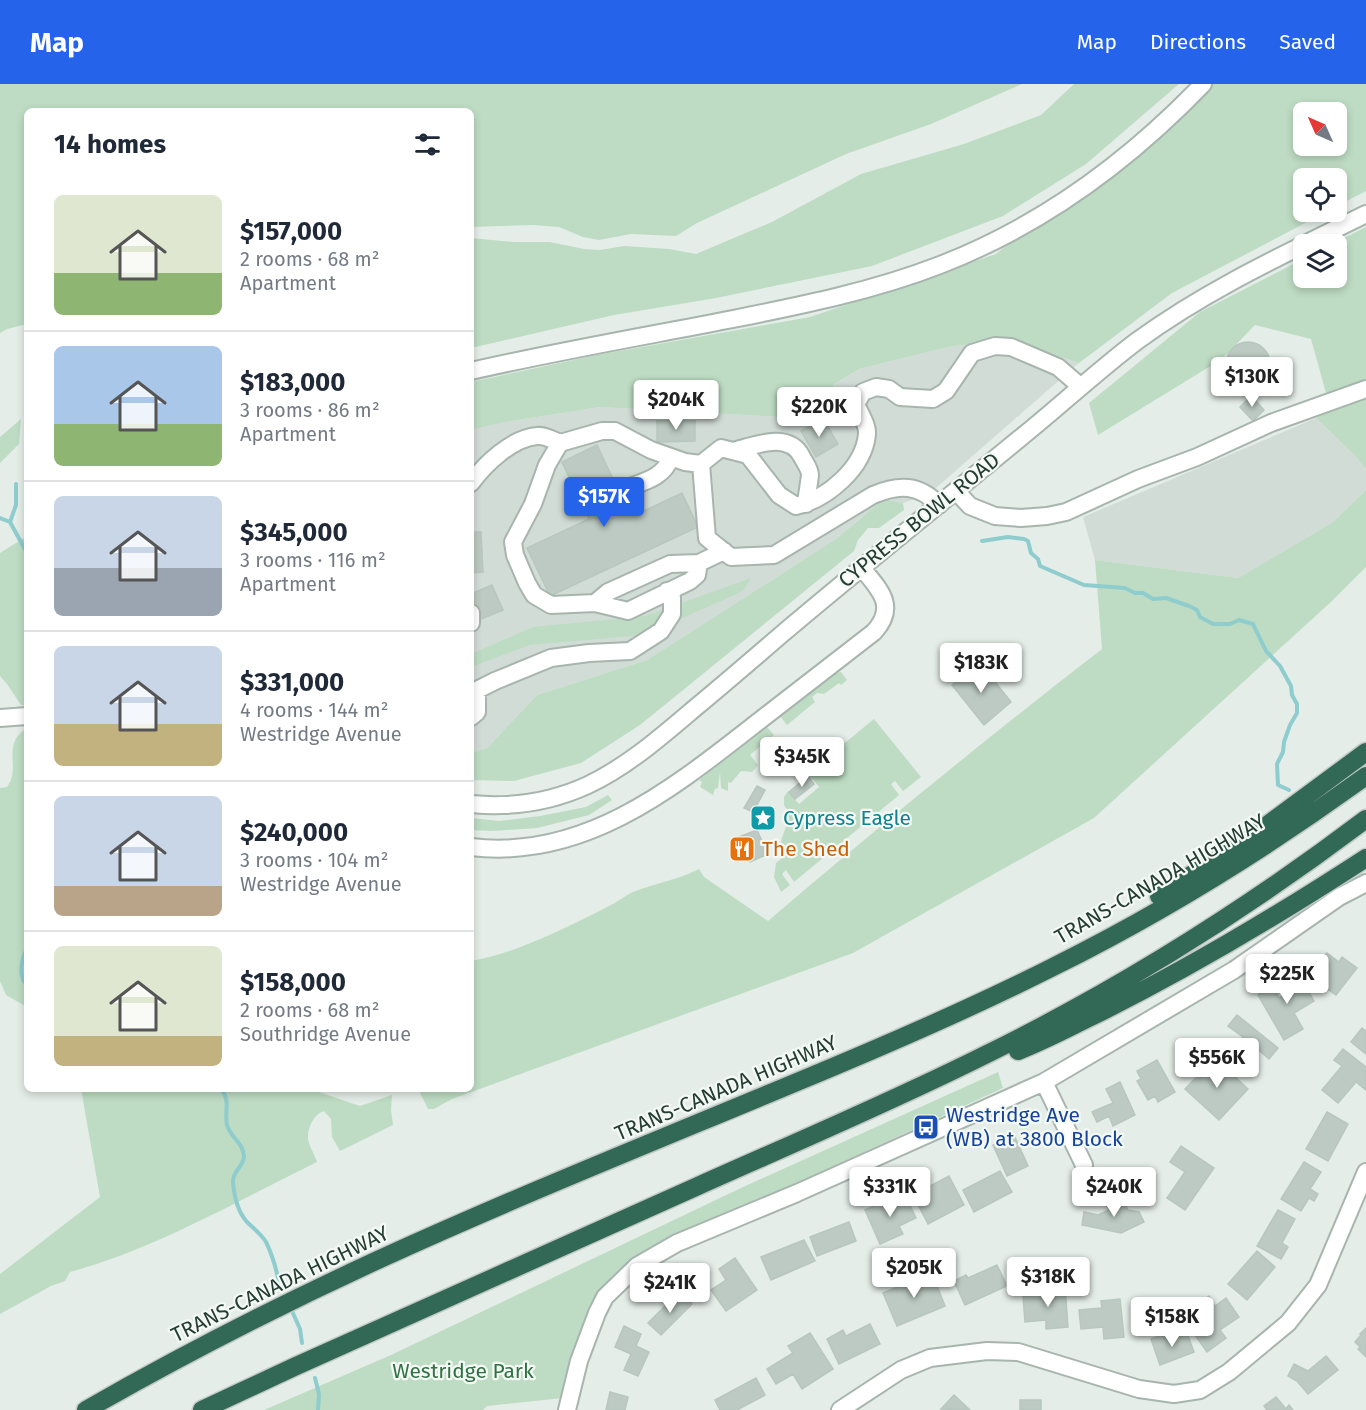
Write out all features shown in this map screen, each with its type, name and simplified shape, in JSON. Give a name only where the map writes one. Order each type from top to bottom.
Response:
[{"type":"highway","points":[[1056,966],[1266,826],[1366,752]]},
{"type":"highway","name":"TRANS-CANADA HIGHWAY","points":[[86,1410],[223,1335],[380,1259],[902,1038],[1056,966],[1143,919],[1233,864],[1366,776]]},
{"type":"highway","points":[[202,1410],[937,1078],[1077,1007],[1164,957],[1261,894],[1366,819]]},
{"type":"highway","points":[[937,1078],[1000,1059],[1155,985],[1263,924],[1366,858]]},
{"type":"street","points":[[474,370],[803,305],[886,284],[941,265],[987,245],[1065,201],[1142,143],[1203,84]]},
{"type":"street","name":"CYPRESS BOWL ROAD","points":[[474,804],[517,805],[542,801],[574,791],[613,771],[684,718],[861,567],[956,491],[1080,386],[1151,331],[1196,301],[1264,264],[1366,214]]},
{"type":"street","points":[[699,563],[697,575],[690,581],[628,611],[595,603],[551,605],[534,595],[526,583],[515,555],[513,542],[533,504],[547,465],[560,443],[602,430],[615,431],[651,450],[685,462],[701,464],[721,448],[748,455],[779,495],[796,506],[806,504],[827,493],[858,461],[867,432],[856,404],[863,392],[876,387],[889,389],[900,397],[933,399],[946,391],[972,353],[996,346],[1011,347],[1058,367],[1080,386]]},
{"type":"street","points":[[956,491],[970,506],[995,516],[1021,518],[1066,512],[1271,423],[1366,389]]},
{"type":"street","points":[[474,478],[507,448],[520,441],[537,436],[548,437],[560,443]]},
{"type":"street","points":[[732,451],[758,444],[784,441],[792,444],[800,452],[810,473],[806,504]]},
{"type":"street","points":[[627,488],[658,476],[667,469],[671,458]]},
{"type":"street","points":[[701,464],[706,538],[731,557],[774,555],[873,495],[890,488],[917,489],[929,494],[939,505]]},
{"type":"street","points":[[595,603],[608,592],[670,564],[699,563],[724,551]]},
{"type":"street","points":[[474,847],[503,848],[537,845],[584,834],[624,817],[688,776],[883,623],[885,600],[861,567]]},
{"type":"street","points":[[474,714],[477,712],[474,692],[551,658],[630,651],[661,631],[672,614],[672,597],[667,591]]},
{"type":"street","points":[[0,718],[24,716]]},
{"type":"street","points":[[567,1410],[579,1361],[597,1313],[609,1293],[637,1266],[677,1243],[797,1193],[1044,1082],[1234,970],[1339,897],[1366,883]]},
{"type":"street","points":[[1044,1082],[1084,1165]]},
{"type":"street","points":[[840,1410],[901,1370],[930,1358],[987,1351],[1018,1352],[1139,1389],[1174,1394],[1200,1390],[1229,1372],[1288,1323],[1318,1285],[1366,1172]]},
{"type":"shaded area","points":[[1008,339],[1079,363],[929,494],[903,503],[884,499],[836,539],[647,660],[537,695],[487,748],[474,752],[474,429],[600,407],[782,417],[859,369],[948,347]]},
{"type":"shaded area","points":[[1316,418],[1366,469],[1366,490],[1333,522],[1238,578],[1095,560],[1083,517]]},
{"type":"green space","points":[[0,84],[1022,84],[931,124],[846,154],[697,223],[676,236],[631,234],[599,240],[583,237],[559,227],[533,225],[474,227],[474,108],[24,108],[24,325],[0,333]]},
{"type":"green space","points":[[1074,84],[1179,84],[1086,164],[1003,216],[872,266],[716,298],[614,315],[474,347],[474,238],[550,242],[600,250],[624,246],[669,249],[696,254],[772,222],[861,174],[964,144],[1041,115]]},
{"type":"green space","points":[[1201,84],[1366,84],[1366,191],[1347,201],[1347,168],[1293,168],[1293,222],[1307,222],[1172,293],[1079,363],[1008,339],[948,347],[859,369],[833,385],[829,405],[782,417],[600,407],[474,429],[474,381],[597,355],[810,317],[996,254]]},
{"type":"green space","points":[[1366,227],[1366,381],[1326,393],[1311,339],[1255,325],[1222,359],[1098,435],[1089,403],[1200,312],[1293,264],[1293,288],[1347,288],[1347,236]]},
{"type":"green space","points":[[1366,398],[1366,469],[1316,418]]},
{"type":"green space","points":[[21,419],[19,444],[0,463],[0,437]]},
{"type":"green space","points":[[1366,490],[1366,567],[1332,601],[1094,818],[853,953],[474,1091],[474,960],[524,946],[577,922],[633,892],[699,869],[704,877],[768,921],[933,783],[1102,649],[1095,560],[1238,578],[1333,522]]},
{"type":"green space","points":[[884,499],[903,503],[904,510],[879,528],[868,528],[858,540],[854,551],[640,725],[581,763],[514,781],[474,780],[474,752],[487,748],[537,695],[647,660],[836,539]]},
{"type":"green space","points":[[24,538],[24,705],[21,705],[0,676],[0,553]]},
{"type":"green space","points":[[751,578],[743,591],[644,635],[530,645],[474,666],[474,653],[533,627],[645,616]]},
{"type":"green space","points":[[841,672],[847,680],[824,694],[817,693],[812,697],[815,702],[787,725],[780,716],[836,673]]},
{"type":"green space","points":[[874,719],[921,777],[903,791],[895,781],[891,784],[899,795],[794,882],[786,870],[782,874],[790,885],[781,892],[774,877],[776,863],[781,859],[781,841],[789,818],[784,805],[784,797],[788,791],[799,804],[819,787],[808,773]]},
{"type":"green space","points":[[767,727],[774,735],[750,755],[758,765],[752,772],[741,771],[731,783],[728,782],[728,791],[721,788],[720,772],[718,788],[715,789],[713,795],[700,787],[702,782],[699,780]]},
{"type":"green space","points":[[24,731],[24,1005],[6,995],[0,981],[0,788],[7,787],[11,779],[13,749],[19,735]]},
{"type":"green space","points":[[608,795],[612,800],[589,815],[537,828],[474,830],[474,818],[499,821],[586,807]]},
{"type":"green space","name":"Westridge Park","points":[[998,1072],[1003,1088],[695,1230],[619,1277],[563,1398],[487,1406],[483,1410],[264,1410],[391,1355],[743,1187]]},
{"type":"green space","points":[[82,1092],[319,1092],[360,1106],[392,1095],[393,1125],[340,1151],[332,1137],[331,1119],[324,1111],[312,1122],[308,1135],[317,1162],[165,1237],[70,1272],[65,1281],[51,1286],[0,1314],[0,1274],[100,1197]]},
{"type":"green space","points":[[420,1092],[471,1092],[434,1109],[428,1109]]},
{"type":"building","points":[[1248,342],[1263,349],[1270,364],[1263,379],[1248,386],[1233,379],[1226,364],[1233,349]]},
{"type":"building","points":[[1251,396],[1264,410],[1253,421],[1240,407]]},
{"type":"building","points":[[823,418],[838,444],[816,457],[801,431]]},
{"type":"building","points":[[657,421],[695,421],[695,441],[657,442]]},
{"type":"building","points":[[597,445],[631,517],[682,493],[698,527],[550,596],[527,548],[589,519],[562,462]]},
{"type":"building","points":[[474,532],[481,532],[483,572],[474,573]]},
{"type":"building","points":[[492,585],[503,610],[481,619],[474,602],[474,593]]},
{"type":"building","points":[[979,662],[1011,702],[984,725],[952,685]]},
{"type":"building","points":[[808,776],[814,784],[795,799],[789,792]]},
{"type":"building","points":[[757,786],[765,790],[753,812],[744,808]]},
{"type":"building","points":[[757,830],[768,854],[750,862],[739,837]]},
{"type":"building","points":[[1327,953],[1339,962],[1342,957],[1357,968],[1336,995],[1319,983],[1330,968],[1319,960]]},
{"type":"building","points":[[1296,970],[1314,1001],[1294,1013],[1303,1029],[1284,1040],[1258,995],[1273,987],[1279,998],[1285,995],[1281,989],[1287,985],[1283,978]]},
{"type":"building","points":[[1237,1015],[1278,1048],[1269,1059],[1254,1046],[1249,1051],[1239,1043],[1243,1037],[1228,1026]]},
{"type":"building","points":[[1362,1028],[1366,1031],[1366,1054],[1351,1042]]},
{"type":"building","points":[[1343,1049],[1366,1067],[1366,1090],[1356,1082],[1338,1103],[1322,1090],[1342,1066],[1334,1060]]},
{"type":"building","points":[[1215,1058],[1248,1089],[1219,1120],[1185,1089]]},
{"type":"building","points":[[1157,1060],[1175,1092],[1158,1102],[1155,1096],[1148,1100],[1137,1081],[1141,1079],[1137,1071]]},
{"type":"building","points":[[1120,1082],[1135,1115],[1113,1126],[1109,1116],[1097,1122],[1092,1112],[1113,1103],[1106,1089]]},
{"type":"building","points":[[1327,1112],[1348,1124],[1328,1161],[1306,1149]]},
{"type":"building","points":[[1014,1135],[1028,1166],[1007,1176],[993,1145]]},
{"type":"building","points":[[1181,1146],[1214,1168],[1185,1210],[1167,1198],[1185,1172],[1170,1162]]},
{"type":"building","points":[[1304,1162],[1321,1172],[1310,1189],[1318,1194],[1314,1201],[1309,1198],[1301,1211],[1281,1199]]},
{"type":"building","points":[[1000,1171],[1012,1192],[974,1212],[963,1190]]},
{"type":"building","points":[[949,1176],[964,1205],[928,1224],[913,1195]]},
{"type":"building","points":[[904,1193],[916,1218],[899,1226],[903,1234],[880,1244],[865,1210]]},
{"type":"building","points":[[1122,1197],[1128,1210],[1139,1212],[1144,1222],[1121,1233],[1082,1225],[1084,1212],[1098,1215],[1109,1210],[1106,1204]]},
{"type":"building","points":[[1278,1210],[1295,1219],[1282,1243],[1288,1247],[1281,1259],[1257,1246]]},
{"type":"building","points":[[849,1222],[856,1241],[817,1256],[810,1237]]},
{"type":"building","points":[[804,1240],[815,1261],[771,1280],[761,1257]]},
{"type":"building","points":[[1257,1251],[1275,1267],[1247,1300],[1228,1284]]},
{"type":"building","points":[[735,1258],[757,1290],[726,1311],[711,1290],[726,1280],[719,1269]]},
{"type":"building","points":[[997,1265],[1007,1286],[965,1305],[954,1281],[966,1275],[968,1278]]},
{"type":"building","points":[[932,1273],[945,1306],[897,1326],[883,1293]]},
{"type":"building","points":[[1065,1287],[1068,1327],[1046,1329],[1046,1320],[1025,1322],[1023,1296],[1043,1295],[1044,1289]]},
{"type":"building","points":[[679,1292],[692,1304],[661,1335],[648,1323]]},
{"type":"building","points":[[1209,1296],[1215,1306],[1226,1298],[1239,1317],[1220,1330],[1226,1338],[1207,1352],[1190,1328],[1204,1319],[1194,1306]]},
{"type":"building","points":[[1120,1299],[1124,1337],[1104,1339],[1103,1327],[1081,1329],[1079,1310],[1102,1308],[1101,1301]]},
{"type":"building","points":[[870,1324],[880,1344],[839,1364],[827,1339],[843,1330],[846,1336]]},
{"type":"building","points":[[624,1326],[641,1334],[636,1346],[649,1352],[638,1376],[624,1370],[631,1354],[615,1347]]},
{"type":"building","points":[[1366,1328],[1366,1357],[1355,1342]]},
{"type":"building","points":[[810,1333],[833,1369],[802,1389],[793,1374],[776,1384],[767,1369],[793,1353],[788,1346]]},
{"type":"building","points":[[1187,1333],[1194,1352],[1160,1365],[1151,1339],[1165,1334],[1167,1341]]},
{"type":"building","points":[[1326,1356],[1338,1370],[1308,1394],[1297,1381],[1288,1376],[1294,1364],[1308,1371]]},
{"type":"building","points":[[756,1378],[765,1395],[737,1410],[720,1410],[715,1400]]},
{"type":"building","points":[[610,1392],[628,1397],[625,1410],[606,1410]]},
{"type":"building","points":[[954,1395],[970,1410],[941,1409]]},
{"type":"building","points":[[1276,1397],[1286,1409],[1289,1405],[1293,1410],[1267,1410],[1264,1406]]},
{"type":"building","points":[[1020,1400],[1041,1400],[1041,1410],[1020,1410]]},
{"type":"waterway","points":[[10,522],[16,505],[16,484]]},
{"type":"waterway","points":[[0,518],[10,522],[24,548]]},
{"type":"waterway","points":[[982,541],[1008,537],[1024,539],[1028,541],[1031,553],[1038,559],[1040,566],[1084,585],[1125,588],[1135,593],[1143,593],[1153,599],[1166,598],[1197,610],[1200,617],[1213,624],[1230,624],[1239,620],[1253,624],[1266,651],[1280,666],[1291,686],[1292,695],[1297,704],[1297,713],[1290,725],[1283,752],[1277,764],[1278,785],[1289,790]]},
{"type":"waterway","points":[[24,956],[21,968],[24,982]]},
{"type":"waterway","points":[[223,1092],[227,1102],[227,1125],[244,1157],[233,1178],[237,1203],[244,1218],[266,1242],[279,1282]]},
{"type":"waterway","points":[[292,1311],[300,1329],[302,1343]]},
{"type":"waterway","points":[[315,1378],[319,1394],[318,1410]]},
{"type":"place","name":"Cypress Eagle","points":[[763,818]]},
{"type":"place","name":"The Shed","points":[[742,849]]},
{"type":"place","name":"Westridge Ave (WB) at 3800 Block","points":[[926,1127]]}]
